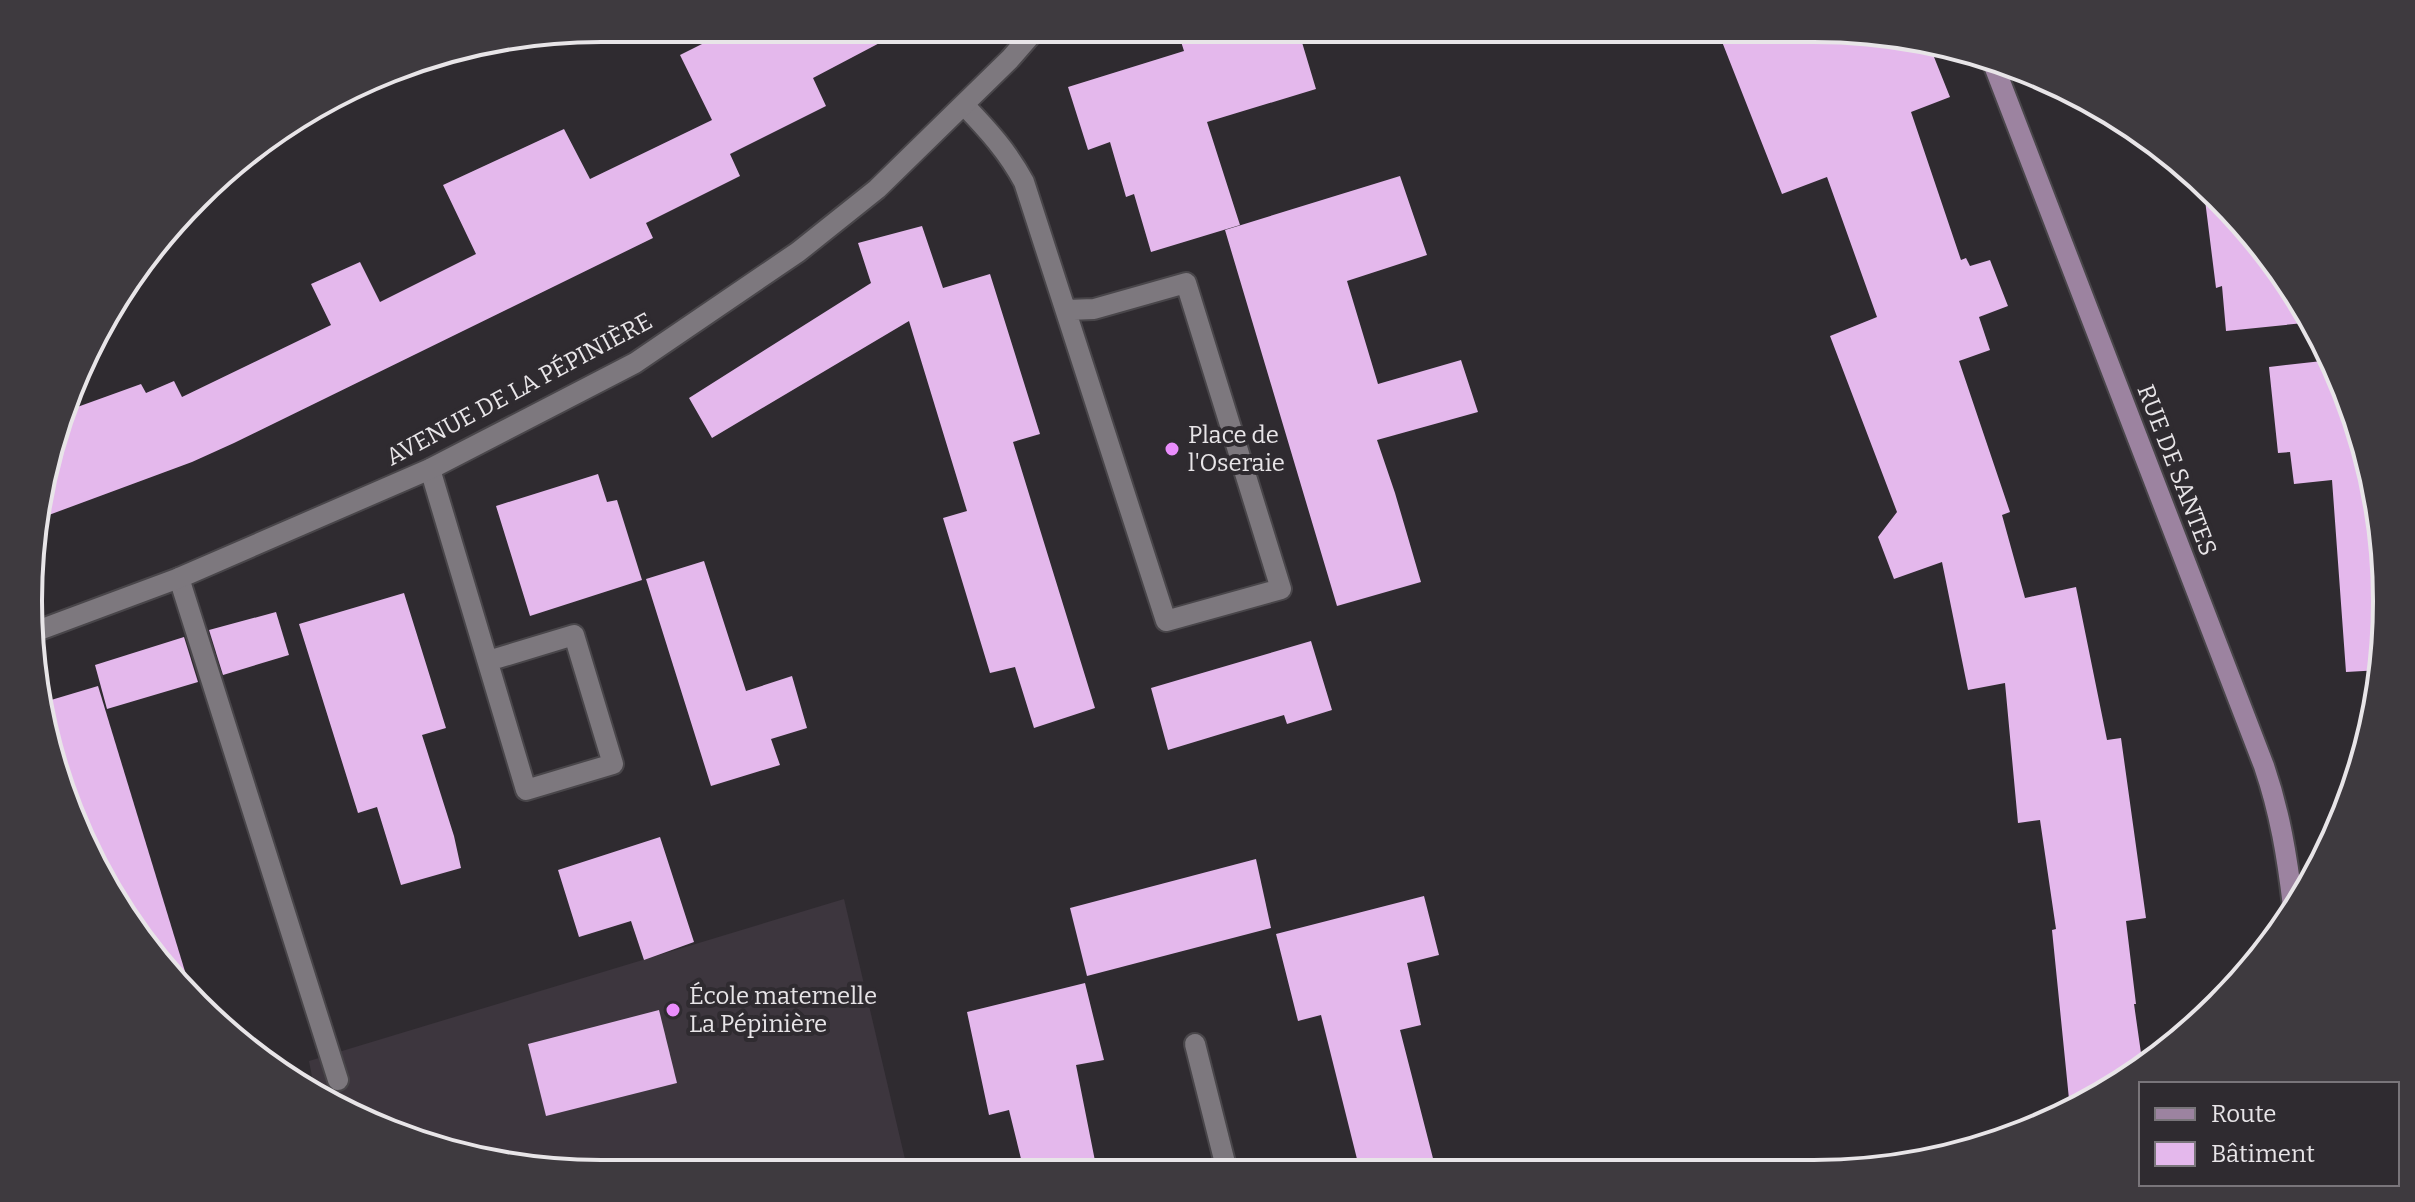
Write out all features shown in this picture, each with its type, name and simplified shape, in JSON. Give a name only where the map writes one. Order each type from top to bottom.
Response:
[{"type":"street","name":"AVENUE DE LA PÉPINIÈRE","points":[[43,629],[179,578],[430,469],[635,363],[798,252],[877,189],[1025,42]]},
{"type":"street","name":"RUE DE SANTES","points":[[1997,73],[2264,766],[2284,836],[2291,892]]},
{"type":"street","points":[[964,105],[998,140],[1024,182],[1166,621],[1281,589],[1186,283],[1094,309],[1067,310]]},
{"type":"street","points":[[430,469],[526,790],[613,764],[574,635],[488,661]]},
{"type":"street","points":[[179,578],[338,1080]]},
{"type":"street","points":[[1195,1044],[1224,1160]]},
{"type":"shaded area","name":"École maternelle La Pépinière","points":[[844,899],[905,1160],[601,1160],[528,1155],[456,1141],[387,1117],[313,1080],[309,1061]]},
{"type":"building","points":[[706,42],[881,42],[813,78],[826,106],[730,154],[740,176],[646,223],[653,238],[234,443],[192,462],[49,515],[61,456],[77,407],[141,384],[146,393],[174,381],[182,397],[331,325],[311,284],[360,262],[380,302],[476,254],[443,185],[564,129],[590,179],[712,120],[680,55]]},
{"type":"building","points":[[1181,42],[1302,42],[1316,89],[1207,122],[1240,225],[1151,252],[1134,194],[1126,197],[1110,142],[1088,150],[1068,87],[1184,51]]},
{"type":"building","points":[[1722,42],[1851,43],[1933,55],[1950,97],[1911,112],[1961,260],[1966,258],[1970,266],[1990,260],[2008,306],[1979,317],[1990,350],[1959,361],[2010,512],[2002,515],[2025,598],[2076,587],[2107,740],[2121,738],[2146,918],[2126,921],[2141,1054],[2069,1098],[2052,930],[2056,929],[2040,820],[2018,823],[2005,683],[1968,690],[1942,562],[1894,579],[1878,537],[1897,512],[1830,336],[1877,317],[1827,177],[1782,194]]},
{"type":"building","points":[[1400,176],[1427,255],[1347,281],[1378,384],[1461,360],[1478,412],[1377,440],[1421,582],[1337,606],[1225,230]]},
{"type":"building","points":[[2205,202],[2257,261],[2299,324],[2226,331],[2222,286],[2216,288]]},
{"type":"building","points":[[922,226],[943,288],[990,274],[1040,434],[1013,442],[1095,708],[1034,728],[1015,667],[990,673],[943,518],[967,511],[909,321],[712,438],[689,398],[871,283],[858,243]]},
{"type":"building","points":[[2318,361],[2343,421],[2362,492],[2372,564],[2372,638],[2368,671],[2346,672],[2332,480],[2294,484],[2290,452],[2278,453],[2269,367]]},
{"type":"building","points":[[598,474],[607,502],[617,500],[642,580],[530,616],[496,506]]},
{"type":"building","points":[[704,561],[746,691],[792,676],[807,728],[771,739],[780,765],[711,786],[646,579]]},
{"type":"building","points":[[404,593],[446,728],[422,735],[461,868],[401,885],[377,807],[358,813],[299,624]]},
{"type":"building","points":[[276,612],[289,655],[223,675],[209,630]]},
{"type":"building","points":[[184,637],[198,682],[107,709],[95,665]]},
{"type":"building","points":[[1311,641],[1332,710],[1287,724],[1284,715],[1168,750],[1151,688]]},
{"type":"building","points":[[98,686],[186,975],[136,912],[100,848],[72,781],[51,700]]},
{"type":"building","points":[[660,837],[694,942],[644,960],[631,921],[579,937],[558,870]]},
{"type":"building","points":[[1256,859],[1271,928],[1087,976],[1070,908]]},
{"type":"building","points":[[1424,896],[1439,955],[1407,963],[1421,1025],[1400,1030],[1433,1160],[1357,1160],[1321,1015],[1298,1021],[1276,934]]},
{"type":"building","points":[[1085,983],[1104,1060],[1076,1065],[1095,1160],[1021,1160],[1009,1110],[989,1115],[967,1012]]},
{"type":"building","points":[[659,1010],[677,1083],[546,1116],[528,1044]]},
{"type":"place","name":"Place de l'Oseraie","points":[[1172,449]]},
{"type":"place","name":"École maternelle La Pépinière","points":[[673,1010]]}]
